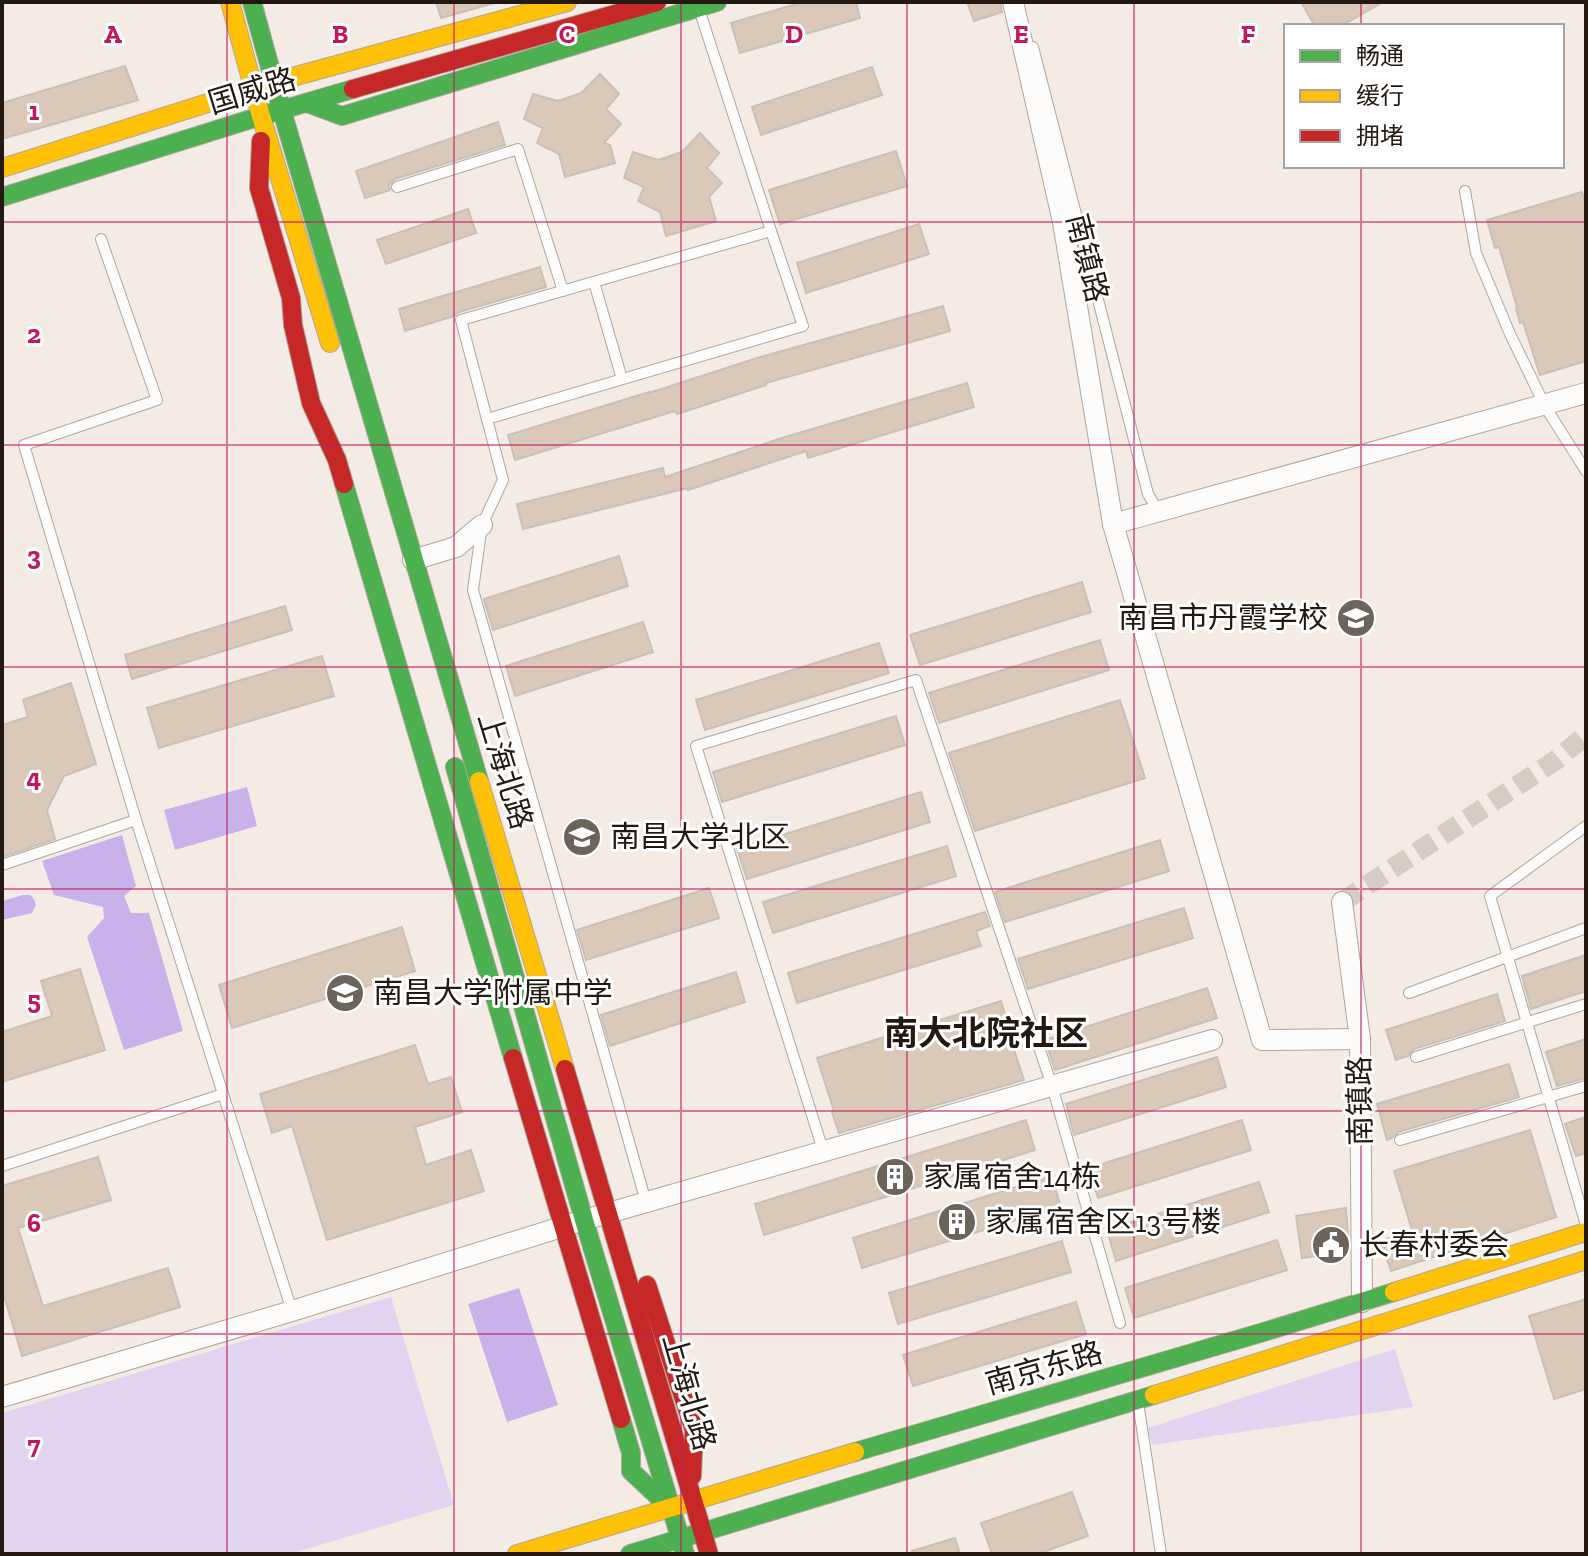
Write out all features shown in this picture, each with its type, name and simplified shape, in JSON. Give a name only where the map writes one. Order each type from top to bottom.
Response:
[{"type":"main road","points":[[230,2],[334,357]]},
{"type":"main road","name":"上海北路","points":[[252,2],[409,561],[615,1211],[691,1500],[709,1554]]},
{"type":"main road","points":[[300,75],[331,57],[511,2]]},
{"type":"main road","name":"国威路","points":[[2,168],[274,82],[567,2]]},
{"type":"main road","name":"国威路","points":[[2,197],[261,116],[657,2]]},
{"type":"main road","points":[[307,103],[342,116],[704,4]]},
{"type":"main road","points":[[261,116],[259,188],[291,298],[293,325],[311,403],[337,460],[631,1453],[631,1471],[670,1507]]},
{"type":"main road","name":"上海北路","points":[[451,753],[584,1220],[682,1547]]},
{"type":"main road","name":"南京东路","points":[[517,1554],[1362,1302],[1586,1232]]},
{"type":"main road","name":"南京东路","points":[[630,1554],[682,1547],[702,1533],[1586,1260]]},
{"type":"street","points":[[1013,2],[1063,222],[1113,524],[1262,1040],[1360,1039]]},
{"type":"street","points":[[1113,524],[1586,393]]},
{"type":"street","points":[[409,561],[456,547],[482,525]]},
{"type":"street","name":"南镇路","points":[[1342,902],[1360,1039],[1362,1302]]},
{"type":"street","points":[[2,1397],[584,1220],[1212,1040]]},
{"type":"lane","name":"南镇路","points":[[1022,2],[1148,494],[1159,513]]},
{"type":"lane","points":[[487,419],[803,326],[771,231],[704,4]]},
{"type":"lane","points":[[397,187],[518,149],[563,291]]},
{"type":"lane","points":[[1465,191],[1476,253],[1510,334],[1545,405],[1586,471]]},
{"type":"lane","points":[[646,1202],[473,590],[482,525],[503,480],[461,320],[771,231]]},
{"type":"lane","points":[[101,239],[157,400],[24,445],[136,820],[292,1311]]},
{"type":"lane","points":[[594,282],[622,379]]},
{"type":"lane","points":[[823,1150],[696,746],[916,680],[1052,1086],[1120,1323]]},
{"type":"lane","points":[[2,865],[136,820]]},
{"type":"lane","points":[[1586,826],[1490,896],[1586,1225]]},
{"type":"lane","points":[[1409,993],[1586,928]]},
{"type":"lane","points":[[1416,1057],[1586,1004]]},
{"type":"lane","points":[[1400,1140],[1586,1086]]},
{"type":"lane","points":[[2,1166],[223,1094]]},
{"type":"lane","points":[[1138,1400],[1161,1554]]},
{"type":"shaded area","points":[[247,787],[257,826],[175,850],[164,810]]},
{"type":"shaded area","points":[[122,835],[136,886],[124,896],[131,913],[149,913],[183,1031],[124,1050],[87,937],[104,918],[103,907],[54,895],[42,861]]},
{"type":"shaded area","points":[[23,895],[34,899],[36,905],[32,913],[2,920],[2,901]]},
{"type":"shaded area","points":[[519,1288],[558,1405],[507,1422],[468,1304]]},
{"type":"shaded area","points":[[391,1297],[454,1505],[290,1554],[2,1554],[2,1413]]},
{"type":"shaded area","points":[[1395,1349],[1413,1407],[1153,1445],[1145,1429]]},
{"type":"building","points":[[436,2],[498,2],[441,18]]},
{"type":"building","points":[[803,2],[856,2],[860,18],[740,53],[731,23]]},
{"type":"building","points":[[967,2],[1000,2],[1002,12],[974,21]]},
{"type":"building","points":[[1301,2],[1383,2],[1344,24],[1314,24]]},
{"type":"building","points":[[125,66],[138,100],[2,139],[2,103]]},
{"type":"building","points":[[872,67],[882,95],[761,135],[752,107]]},
{"type":"building","points":[[600,74],[619,94],[606,109],[621,124],[604,143],[610,145],[615,163],[565,177],[559,154],[537,143],[543,128],[524,119],[533,94],[558,101],[581,93]]},
{"type":"building","points":[[498,122],[505,145],[395,179],[389,185],[390,190],[365,198],[356,171]]},
{"type":"building","points":[[700,133],[719,153],[707,168],[722,183],[709,197],[716,221],[666,236],[660,212],[638,201],[644,187],[624,178],[633,152],[658,160],[682,152]]},
{"type":"building","points":[[896,151],[907,186],[780,224],[769,190]]},
{"type":"building","points":[[1582,192],[1586,206],[1586,361],[1540,375],[1523,322],[1520,323],[1499,247],[1495,248],[1487,220]]},
{"type":"building","points":[[468,209],[476,233],[386,264],[377,240]]},
{"type":"building","points":[[919,224],[929,254],[806,293],[797,263]]},
{"type":"building","points":[[540,267],[546,287],[405,331],[399,309]]},
{"type":"building","points":[[943,306],[950,331],[766,383],[677,414],[675,411],[515,460],[508,435],[757,358]]},
{"type":"building","points":[[967,383],[974,407],[808,458],[806,451],[688,490],[523,529],[517,504],[663,468],[665,477],[782,438]]},
{"type":"building","points":[[619,556],[628,586],[493,630],[484,599]]},
{"type":"building","points":[[1082,582],[1091,612],[920,665],[910,635]]},
{"type":"building","points":[[285,606],[292,630],[132,679],[125,655]]},
{"type":"building","points":[[643,622],[653,652],[515,696],[506,666]]},
{"type":"building","points":[[1100,640],[1109,670],[939,723],[929,693]]},
{"type":"building","points":[[879,643],[889,673],[705,730],[696,700]]},
{"type":"building","points":[[322,656],[334,696],[159,748],[147,708]]},
{"type":"building","points":[[71,683],[96,764],[64,776],[47,810],[55,839],[2,857],[2,725],[28,717],[23,700]]},
{"type":"building","points":[[1120,700],[1145,778],[975,831],[949,753]]},
{"type":"building","points":[[896,716],[905,745],[722,802],[713,772]]},
{"type":"building","points":[[921,792],[930,822],[747,879],[737,849]]},
{"type":"building","points":[[1160,840],[1169,871],[1005,922],[995,892]]},
{"type":"building","points":[[947,846],[956,876],[773,933],[763,902]]},
{"type":"building","points":[[709,888],[719,918],[586,960],[577,930]]},
{"type":"building","points":[[1184,908],[1193,938],[1028,989],[1018,959]]},
{"type":"building","points":[[985,912],[990,926],[976,931],[981,946],[797,1003],[788,973]]},
{"type":"building","points":[[402,927],[415,971],[232,1028],[219,985]]},
{"type":"building","points":[[1586,955],[1586,991],[1531,1009],[1522,976]]},
{"type":"building","points":[[80,969],[105,1050],[2,1082],[2,1032],[52,1016],[41,981]]},
{"type":"building","points":[[736,972],[745,1002],[610,1046],[601,1015]]},
{"type":"building","points":[[1207,988],[1217,1018],[1055,1070],[1045,1040]]},
{"type":"building","points":[[1497,994],[1505,1021],[1414,1049],[1408,1056],[1396,1060],[1386,1030]]},
{"type":"building","points":[[1001,1001],[1024,1080],[839,1133],[817,1058]]},
{"type":"building","points":[[1586,1039],[1586,1078],[1557,1086],[1546,1052]]},
{"type":"building","points":[[415,1045],[428,1084],[451,1077],[462,1112],[415,1127],[426,1165],[471,1150],[484,1191],[327,1240],[292,1126],[272,1133],[260,1094]]},
{"type":"building","points":[[1217,1057],[1226,1087],[1074,1135],[1066,1104]]},
{"type":"building","points":[[1509,1064],[1519,1097],[1398,1132],[1387,1140],[1377,1104]]},
{"type":"building","points":[[1586,1117],[1586,1153],[1576,1156],[1565,1124]]},
{"type":"building","name":"家属宿舍14栋","points":[[1026,1120],[1035,1150],[764,1235],[755,1204]]},
{"type":"building","points":[[1242,1120],[1251,1150],[1098,1198],[1089,1168]]},
{"type":"building","points":[[1530,1130],[1556,1217],[1391,1271],[1381,1241],[1412,1230],[1394,1171]]},
{"type":"building","points":[[98,1157],[111,1200],[18,1228],[43,1306],[168,1268],[180,1307],[22,1356],[2,1289],[2,1186]]},
{"type":"building","name":"家属宿舍区13号楼","points":[[1051,1176],[1061,1206],[862,1268],[853,1238]]},
{"type":"building","points":[[1259,1182],[1269,1212],[1116,1261],[1107,1230]]},
{"type":"building","points":[[1346,1208],[1349,1251],[1302,1258],[1296,1216]]},
{"type":"building","points":[[1277,1240],[1287,1270],[1134,1318],[1125,1288]]},
{"type":"building","points":[[1062,1241],[1071,1272],[898,1324],[889,1293]]},
{"type":"building","points":[[1586,1299],[1586,1389],[1554,1399],[1529,1316]]},
{"type":"building","points":[[1076,1302],[1086,1334],[913,1386],[903,1355]]},
{"type":"building","points":[[1072,1492],[1088,1536],[1038,1554],[992,1554],[981,1523]]},
{"type":"building","points":[[955,1538],[960,1554],[913,1554],[912,1551]]},
{"type":"tunnel","points":[[1342,902],[1556,760],[1586,735]]},
{"type":"traffic: fast","points":[[252,2],[479,781]]},
{"type":"traffic: fast","points":[[307,103],[342,116],[717,2]]},
{"type":"traffic: fast","points":[[2,197],[353,89]]},
{"type":"traffic: fast","points":[[344,484],[513,1058]]},
{"type":"traffic: fast","points":[[455,767],[584,1220],[685,1554]]},
{"type":"traffic: fast","points":[[855,1452],[1394,1292]]},
{"type":"traffic: fast","points":[[630,1554],[1154,1395]]},
{"type":"traffic: fast","points":[[621,1419],[631,1453],[631,1471],[667,1505]]},
{"type":"traffic: slow","points":[[230,2],[330,343]]},
{"type":"traffic: slow","points":[[2,168],[274,82],[567,2]]},
{"type":"traffic: slow","points":[[479,781],[565,1069]]},
{"type":"traffic: slow","points":[[1394,1292],[1586,1232]]},
{"type":"traffic: slow","points":[[1154,1395],[1586,1260]]},
{"type":"traffic: slow","points":[[517,1554],[855,1452]]},
{"type":"traffic: jam","points":[[353,89],[657,2]]},
{"type":"traffic: jam","points":[[261,141],[259,188],[291,298],[293,325],[311,403],[337,460],[344,484]]},
{"type":"traffic: jam","points":[[513,1058],[621,1419]]},
{"type":"traffic: jam","points":[[565,1069],[709,1554]]},
{"type":"traffic: jam","points":[[647,1285],[694,1430],[692,1476]]},
{"type":"place","name":"南昌市丹霞学校","points":[[1356,618]]},
{"type":"place","name":"南昌大学北区","points":[[582,837]]},
{"type":"place","name":"南昌大学附属中学","points":[[345,993]]},
{"type":"place","name":"家属宿舍14栋","points":[[895,1177]]},
{"type":"place","name":"家属宿舍区13号楼","points":[[957,1222]]},
{"type":"place","name":"长春村委会","points":[[1331,1245]]},
{"type":"district","name":"南大北院社区","points":[[986,1033]]}]
